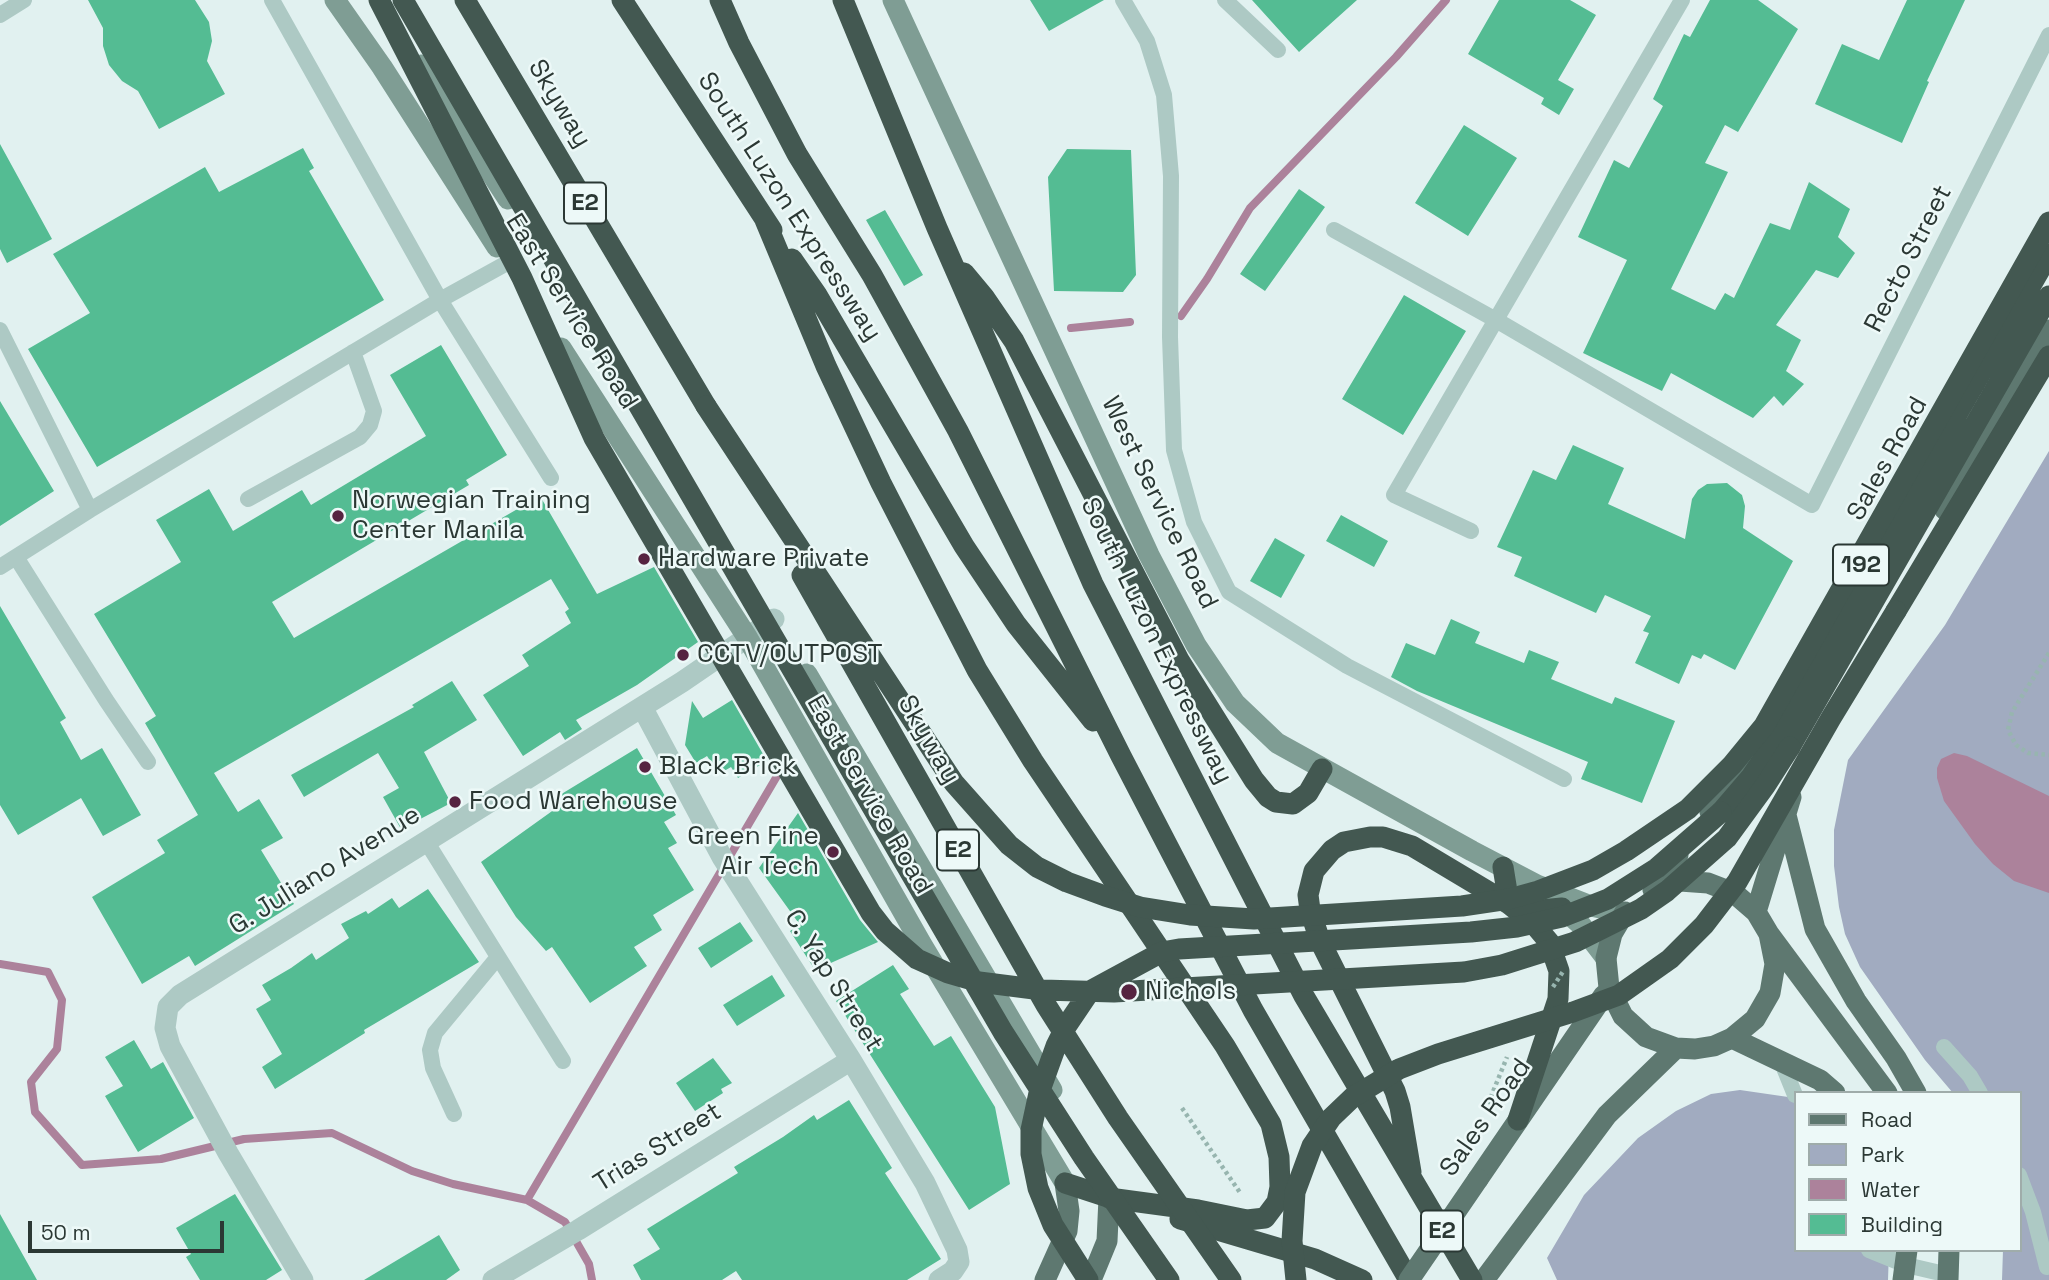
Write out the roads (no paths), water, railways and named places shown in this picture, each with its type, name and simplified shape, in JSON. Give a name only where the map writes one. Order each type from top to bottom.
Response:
[{"type":"highway","points":[[377,0],[522,278],[594,438],[871,914],[885,931],[917,958],[948,974],[979,982],[1042,990],[1114,992],[1464,972],[1502,965],[1562,946],[1641,909],[1667,891],[1727,838],[1765,786],[1797,735],[2049,296]]},
{"type":"highway","name":"E2","points":[[402,0],[1003,1032],[1084,1158],[1169,1280]]},
{"type":"highway","name":"Skyway","points":[[464,0],[706,406],[1046,1004],[1118,1118],[1231,1280]]},
{"type":"highway","name":"South Luzon Expressway","points":[[622,0],[817,295],[964,546],[1016,624],[1121,756]]},
{"type":"highway","name":"South Luzon Expressway","points":[[720,0],[739,43],[797,154],[873,275],[958,431],[1121,756],[1253,1010],[1409,1280]]},
{"type":"highway","name":"South Luzon Expressway","points":[[843,0],[949,255],[1093,584],[1304,996],[1472,1280]]},
{"type":"highway","points":[[765,220],[826,366],[881,483],[977,670],[1027,753],[1225,1046],[1271,1124],[1279,1157],[1280,1187],[1277,1202],[1265,1218],[1247,1220],[1198,1210],[1109,1198]]},
{"type":"highway","points":[[706,406],[954,783],[1009,845],[1037,867],[1067,882],[1140,907],[1190,915],[1254,919],[1462,906],[1509,899],[1593,870],[1688,809],[1705,795],[1732,765],[1764,726],[2049,225]]},
{"type":"highway","points":[[1089,1280],[1053,1225],[1038,1188],[1031,1154],[1031,1130],[1039,1093],[1056,1046],[1090,991],[1162,952],[1179,949],[1517,927],[1586,909],[1608,899],[1657,868],[1721,812],[1751,777],[1782,730],[2049,254]]},
{"type":"highway","points":[[949,255],[985,297],[1014,341],[1179,660],[1259,786],[1276,802],[1293,804],[1308,793],[1322,769]]},
{"type":"highway","points":[[1296,1280],[1292,1241],[1295,1192],[1299,1177],[1322,1130],[1353,1097],[1399,1069],[1438,1054],[1619,995],[1670,959],[1726,899],[1830,718],[2049,356]]},
{"type":"highway","points":[[1412,1181],[1395,1091],[1312,924],[1308,895],[1314,871],[1332,850],[1344,842],[1383,837],[1412,846],[1515,908],[1533,923],[1549,942],[1556,959],[1560,986],[1518,1120]]},
{"type":"highway","points":[[1503,867],[1515,908]]},
{"type":"highway","points":[[1515,908],[1562,908]]},
{"type":"highway","points":[[1065,1183],[1315,1259],[1362,1280]]},
{"type":"main road","name":"East Service Road","points":[[335,0],[382,67],[747,637],[922,945],[1065,1183],[1069,1211],[1067,1231],[1045,1280]]},
{"type":"main road","name":"East Service Road","points":[[377,0],[537,242],[774,618],[1092,1157],[1109,1198],[1109,1224],[1107,1241],[1089,1280]]},
{"type":"main road","name":"West Service Road","points":[[893,0],[1149,555],[1196,645],[1235,703],[1277,743],[1503,867],[1537,885],[1591,906],[1624,913]]},
{"type":"main road","name":"Sales Road","points":[[1653,890],[1768,732],[2049,225]]},
{"type":"main road","name":"192","points":[[1756,912],[1796,781],[1973,460],[2049,330]]},
{"type":"main road","points":[[1537,885],[1607,862],[1670,823],[1735,777]]},
{"type":"main road","points":[[1786,815],[1815,929],[1856,1001],[1896,1058],[1915,1091]]},
{"type":"main road","name":"192","points":[[1680,881],[1708,883],[1734,893],[1756,912],[1769,934],[1775,964],[1770,993],[1755,1019],[1732,1038],[1714,1046],[1676,1048],[1646,1037],[1623,1016],[1609,988],[1606,958],[1612,934],[1624,913],[1637,900],[1653,890],[1680,881]]},
{"type":"main road","name":"West Service Road","points":[[1537,885],[1580,924],[1606,958]]},
{"type":"main road","points":[[1769,934],[1886,1091]]},
{"type":"main road","name":"Sales Road","points":[[1409,1280],[1609,988]]},
{"type":"main road","points":[[1732,1038],[1820,1080],[1833,1091]]},
{"type":"main road","points":[[1484,1280],[1607,1115],[1676,1048]]},
{"type":"main road","points":[[1948,1252],[1949,1278]]},
{"type":"street","name":"G. Juliano Avenue","points":[[303,1280],[228,1153],[170,1046],[165,1028],[168,1007],[180,995],[642,707],[774,618]]},
{"type":"street","name":"C. Yap Street","points":[[642,707],[722,857],[851,1060],[925,1183],[957,1250],[959,1262],[953,1271],[939,1280]]},
{"type":"street","name":"Trias Street","points":[[493,1280],[579,1230],[851,1060]]},
{"type":"lane","points":[[0,15],[24,0]]},
{"type":"lane","points":[[272,0],[440,300],[551,478]]},
{"type":"lane","points":[[1123,0],[1147,41],[1164,95],[1171,176],[1170,337],[1174,450],[1194,522],[1229,592],[1347,666],[1564,779]]},
{"type":"lane","points":[[1471,531],[1394,495],[1682,0]]},
{"type":"lane","points":[[1232,2],[1278,50]]},
{"type":"lane","name":"Recto Street","points":[[1496,320],[1812,505],[2049,35]]},
{"type":"lane","points":[[1334,230],[1496,320]]},
{"type":"lane","points":[[0,567],[353,352],[507,263]]},
{"type":"lane","points":[[0,330],[90,510]]},
{"type":"lane","points":[[248,499],[360,437],[370,425],[374,411],[353,352]]},
{"type":"lane","points":[[16,557],[148,762]]},
{"type":"lane","points":[[426,841],[563,1061]]},
{"type":"lane","points":[[454,1114],[433,1068],[430,1050],[435,1033],[498,957]]},
{"type":"lane","points":[[1944,1047],[1979,1091]]},
{"type":"lane","points":[[1782,1063],[1794,1093]]},
{"type":"lane","points":[[2021,1180],[2048,1267]]},
{"type":"lane","points":[[1874,1252],[1949,1278]]},
{"type":"water","points":[[1954,753],[1967,756],[2049,796],[2049,893],[2014,881],[1993,864],[1944,801],[1937,768],[1941,759]]},
{"type":"waterway","points":[[1181,316],[1250,208],[1396,57],[1446,0]]},
{"type":"waterway","points":[[1071,328],[1130,322]]},
{"type":"waterway","points":[[527,1200],[780,771]]},
{"type":"waterway","points":[[0,964],[48,972],[62,1000],[57,1049],[31,1082],[35,1112],[82,1165],[161,1159],[244,1139],[332,1133],[412,1171],[453,1184],[527,1200],[565,1222],[589,1264],[592,1280]]},
{"type":"place","name":"Norwegian Training Center Manila","points":[[338,516]]},
{"type":"place","name":"Hardware Private","points":[[644,559]]},
{"type":"place","name":"CCTV/OUTPOST","points":[[683,655]]},
{"type":"place","name":"Black Brick","points":[[645,767]]},
{"type":"place","name":"Food Warehouse","points":[[455,802]]},
{"type":"place","name":"Green Fine Air Tech","points":[[833,852]]},
{"type":"place","name":"Nichols","points":[[1129,992]]}]
